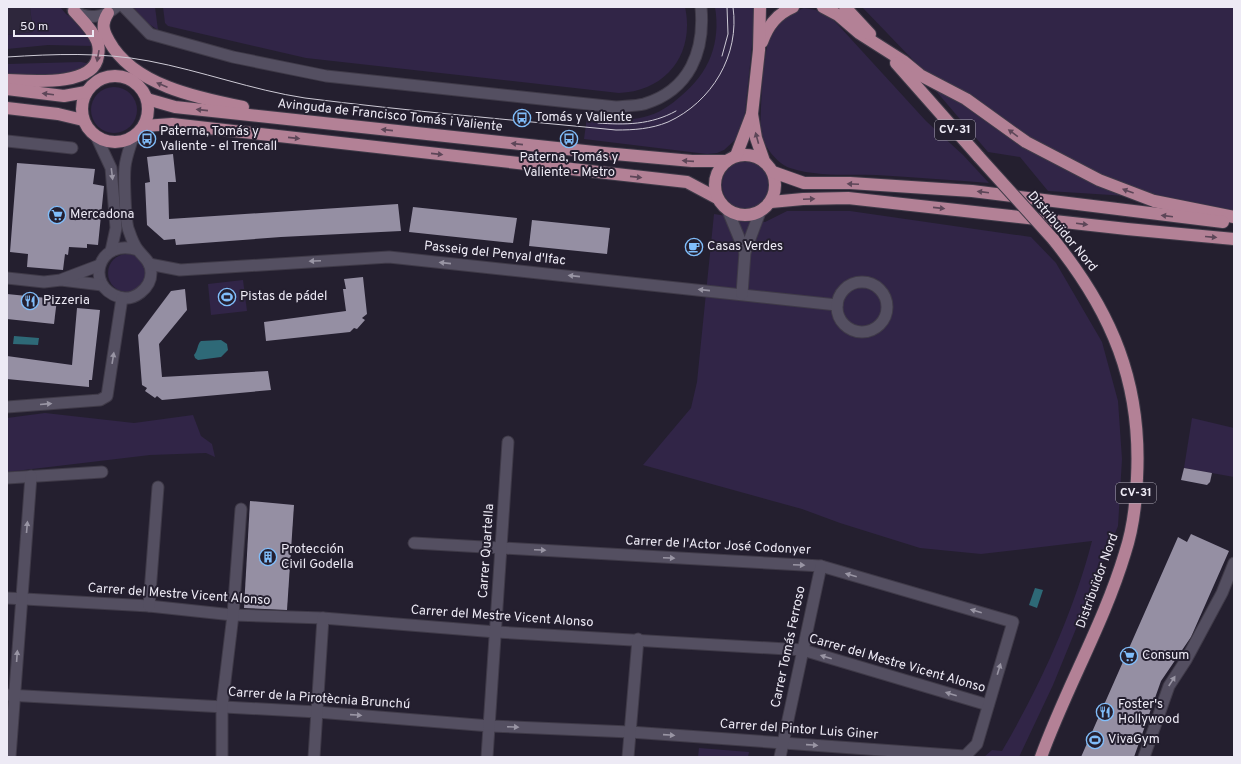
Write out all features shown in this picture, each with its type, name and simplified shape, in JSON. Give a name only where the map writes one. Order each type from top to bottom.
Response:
[{"type":"main road","points":[[144,126],[172,124],[687,182],[717,198],[728,211],[744,216],[760,212],[770,202],[776,187],[773,172],[764,161],[756,138],[752,114],[759,50],[760,7]]},
{"type":"main road","points":[[759,50],[766,31],[773,20],[784,11],[793,7]]},
{"type":"main road","points":[[823,7],[832,11],[859,33],[904,61],[920,75],[966,99],[1026,142],[1099,180],[1154,201],[1234,217]]},
{"type":"main road","name":"Distribuïdor Nord","points":[[845,7],[1053,239],[1074,265],[1092,292],[1116,342],[1130,386],[1135,408],[1139,452],[1136,498],[1126,553],[1098,623],[1040,756]]},
{"type":"main road","points":[[7,80],[45,80],[77,77],[90,72],[98,59],[99,46],[90,30],[72,9]]},
{"type":"main road","points":[[112,10],[104,18],[103,29],[111,45],[122,57],[151,80],[187,93],[237,106],[308,121]]},
{"type":"main road","points":[[113,76],[124,77],[134,82],[142,90],[147,99],[148,108],[144,126],[133,137],[115,143],[97,138],[88,130],[83,120],[82,106],[86,92],[93,83],[103,78],[113,76]]},
{"type":"main road","points":[[7,89],[64,96],[86,92]]},
{"type":"main road","name":"Avinguda de Francisco Tomás i Valiente","points":[[147,99],[175,106],[604,153],[692,161],[731,158]]},
{"type":"main road","points":[[7,108],[58,114],[83,120]]},
{"type":"main road","points":[[717,198],[715,190],[717,174],[731,158],[752,114]]},
{"type":"main road","points":[[731,158],[750,156],[764,161]]},
{"type":"main road","points":[[773,172],[804,183],[850,183],[972,191],[1234,223]]},
{"type":"main road","points":[[770,202],[803,199],[848,198],[1127,229],[1234,239]]},
{"type":"street","points":[[124,7],[150,34],[233,57],[326,76],[616,107],[643,104],[667,94],[688,74],[700,48],[703,26],[701,7]]},
{"type":"street","points":[[72,9],[91,17],[112,10]]},
{"type":"street","points":[[133,137],[125,168],[128,229],[138,250]]},
{"type":"street","points":[[97,138],[111,168],[116,228],[111,251]]},
{"type":"street","points":[[7,141],[72,148]]},
{"type":"street","points":[[728,211],[745,252]]},
{"type":"street","points":[[742,294],[745,252],[760,212]]},
{"type":"street","points":[[120,247],[128,247],[138,250],[145,256],[149,264],[150,280],[146,288],[131,298],[122,298],[111,294],[102,285],[99,274],[100,265],[111,251],[120,247]]},
{"type":"street","name":"Passeig del Penyal d'Ifac","points":[[149,264],[180,270],[389,257],[837,305]]},
{"type":"street","points":[[61,280],[100,265]]},
{"type":"street","points":[[7,278],[44,282],[61,280],[102,285]]},
{"type":"street","points":[[860,281],[869,282],[883,291],[887,299],[888,308],[886,316],[881,324],[874,329],[861,332],[848,328],[842,322],[838,314],[837,305],[839,296],[844,288],[852,283],[860,281]]},
{"type":"street","points":[[7,407],[100,400],[107,396],[122,298]]},
{"type":"street","name":"Carrer Quartella","points":[[487,757],[508,442]]},
{"type":"street","points":[[7,478],[102,472]]},
{"type":"street","points":[[10,757],[11,695],[21,599],[31,476]]},
{"type":"street","points":[[149,606],[158,487]]},
{"type":"street","points":[[222,757],[222,706],[233,615],[240,509]]},
{"type":"street","name":"Carrer de l'Actor José Codonyer","points":[[414,543],[821,566],[1013,622],[988,705]]},
{"type":"street","points":[[1144,757],[1168,686],[1186,660],[1222,593],[1234,563]]},
{"type":"street","name":"Carrer Tomás Ferroso","points":[[780,757],[821,566]]},
{"type":"street","name":"Carrer del Mestre Vicent Alonso","points":[[7,598],[149,606],[233,615],[323,618],[496,632],[638,639],[803,650],[988,705]]},
{"type":"street","points":[[314,757],[323,618]]},
{"type":"street","points":[[628,757],[638,639]]},
{"type":"street","name":"Carrer de la Pirotècnia Brunchú","points":[[11,695],[317,712],[490,726],[630,732]]},
{"type":"street","points":[[965,756],[977,744],[988,705]]},
{"type":"street","name":"Carrer del Pintor Luis Giner","points":[[630,732],[965,756]]},
{"type":"shaded area","points":[[7,7],[30,7],[33,32],[7,35]]},
{"type":"shaded area","points":[[30,7],[60,7],[66,14],[79,23],[94,46],[48,45],[7,49],[7,35],[33,32]]},
{"type":"shaded area","points":[[133,7],[155,7],[158,30],[146,22]]},
{"type":"shaded area","points":[[163,7],[685,7],[687,24],[686,40],[681,54],[674,66],[664,77],[651,85],[636,91],[619,93],[306,58],[168,26],[165,23]]},
{"type":"shaded area","points":[[715,7],[756,7],[745,113],[736,139],[724,150],[717,153],[707,154],[584,139],[587,117],[623,120],[649,116],[669,106],[691,87],[706,67],[711,56],[716,33]]},
{"type":"shaded area","points":[[862,7],[1234,7],[1234,212],[1159,198],[1048,191],[1020,157],[988,152],[936,91],[913,60]]},
{"type":"shaded area","points":[[804,8],[816,10],[829,15],[926,121],[963,155],[989,183],[876,175],[811,173],[790,168],[780,163],[767,148],[760,132],[765,57],[768,42],[779,21]]},
{"type":"shaded area","points":[[81,62],[91,64],[83,69],[63,75],[7,76],[7,64]]},
{"type":"shaded area","points":[[114,87],[127,91],[133,97],[137,110],[133,123],[127,129],[114,133],[101,129],[95,123],[91,110],[95,97],[101,91]]},
{"type":"shaded area","points":[[746,161],[755,163],[763,168],[768,176],[770,185],[768,194],[763,202],[755,207],[746,209],[737,207],[729,202],[724,194],[722,185],[724,176],[729,168],[737,163]]},
{"type":"shaded area","points":[[787,211],[850,211],[1031,237],[1056,263],[1102,342],[1118,401],[1122,459],[1118,526],[1053,685],[1019,757],[984,757],[992,750],[1002,751],[1042,675],[1065,622],[1092,541],[981,554],[920,548],[840,523],[802,509],[643,465],[691,408],[697,382],[714,214],[765,222]]},
{"type":"shaded area","points":[[127,254],[140,260],[146,273],[140,286],[127,292],[114,286],[108,273],[114,260]]},
{"type":"shaded area","name":"Pistas de pádel","points":[[243,280],[247,311],[211,315],[208,284]]},
{"type":"shaded area","points":[[45,413],[134,423],[193,415],[201,436],[212,444],[215,457],[206,453],[150,455],[7,472],[7,418]]},
{"type":"shaded area","points":[[1192,418],[1234,428],[1234,477],[1184,468]]},
{"type":"shaded area","points":[[699,748],[749,752],[748,757],[698,757]]},
{"type":"water","points":[[14,336],[39,338],[38,345],[13,344]]},
{"type":"water","points":[[221,340],[227,344],[228,350],[221,357],[198,360],[195,358],[194,355],[201,341]]},
{"type":"water","points":[[1035,588],[1043,590],[1037,608],[1029,605]]},
{"type":"building","points":[[173,154],[176,182],[168,182],[169,219],[398,204],[401,231],[281,237],[176,245],[175,239],[164,240],[147,225],[145,183],[150,182],[147,157]]},
{"type":"building","name":"Mercadona","points":[[17,163],[95,169],[93,184],[104,186],[98,245],[87,244],[87,248],[69,247],[68,255],[65,254],[63,270],[27,267],[28,254],[10,252]]},
{"type":"building","points":[[413,207],[517,218],[513,243],[409,232]]},
{"type":"building","points":[[532,220],[610,228],[607,254],[529,246]]},
{"type":"building","points":[[363,277],[367,314],[362,318],[365,320],[357,329],[354,328],[350,332],[266,341],[264,322],[346,311],[343,289],[346,289],[344,279]]},
{"type":"building","points":[[185,289],[187,310],[159,344],[162,377],[268,371],[271,390],[162,400],[157,396],[155,398],[145,391],[147,388],[142,385],[138,335],[171,291]]},
{"type":"building","points":[[7,294],[57,299],[54,324],[7,319]]},
{"type":"building","points":[[77,308],[100,310],[92,380],[89,380],[89,387],[7,379],[7,356],[72,365]]},
{"type":"building","points":[[1184,468],[1212,473],[1210,482],[1207,485],[1181,480]]},
{"type":"building","name":"Protección Civil Godella","points":[[250,501],[294,505],[287,610],[244,608]]},
{"type":"building","points":[[1191,534],[1229,551],[1191,637],[1161,681],[1134,757],[1081,757],[1178,537],[1187,542]]},
{"type":"tram line","points":[[722,56],[728,34],[727,7]]},
{"type":"tram line","points":[[7,57],[78,54],[114,56],[169,65],[285,95],[305,98],[616,130],[636,129],[649,128],[668,122],[684,113],[698,102],[710,89],[720,75],[732,42],[734,25],[733,7]]},
{"type":"tram line","points":[[598,123],[638,123],[667,116],[676,111]]},
{"type":"place","name":"Tomás y Valiente","points":[[522,118]]},
{"type":"place","name":"Paterna, Tomás y Valiente - el Trencall","points":[[147,139]]},
{"type":"place","name":"Paterna, Tomás y Valiente - Metro","points":[[569,139]]},
{"type":"place","name":"Mercadona","points":[[57,215]]},
{"type":"place","name":"Casas Verdes","points":[[694,247]]},
{"type":"place","name":"Pistas de pádel","points":[[227,297]]},
{"type":"place","name":"Pizzeria","points":[[30,301]]},
{"type":"place","name":"Protección Civil Godella","points":[[268,557]]},
{"type":"place","name":"Consum","points":[[1129,656]]},
{"type":"place","name":"Foster's Hollywood","points":[[1105,712]]},
{"type":"place","name":"VivaGym","points":[[1095,740]]}]
